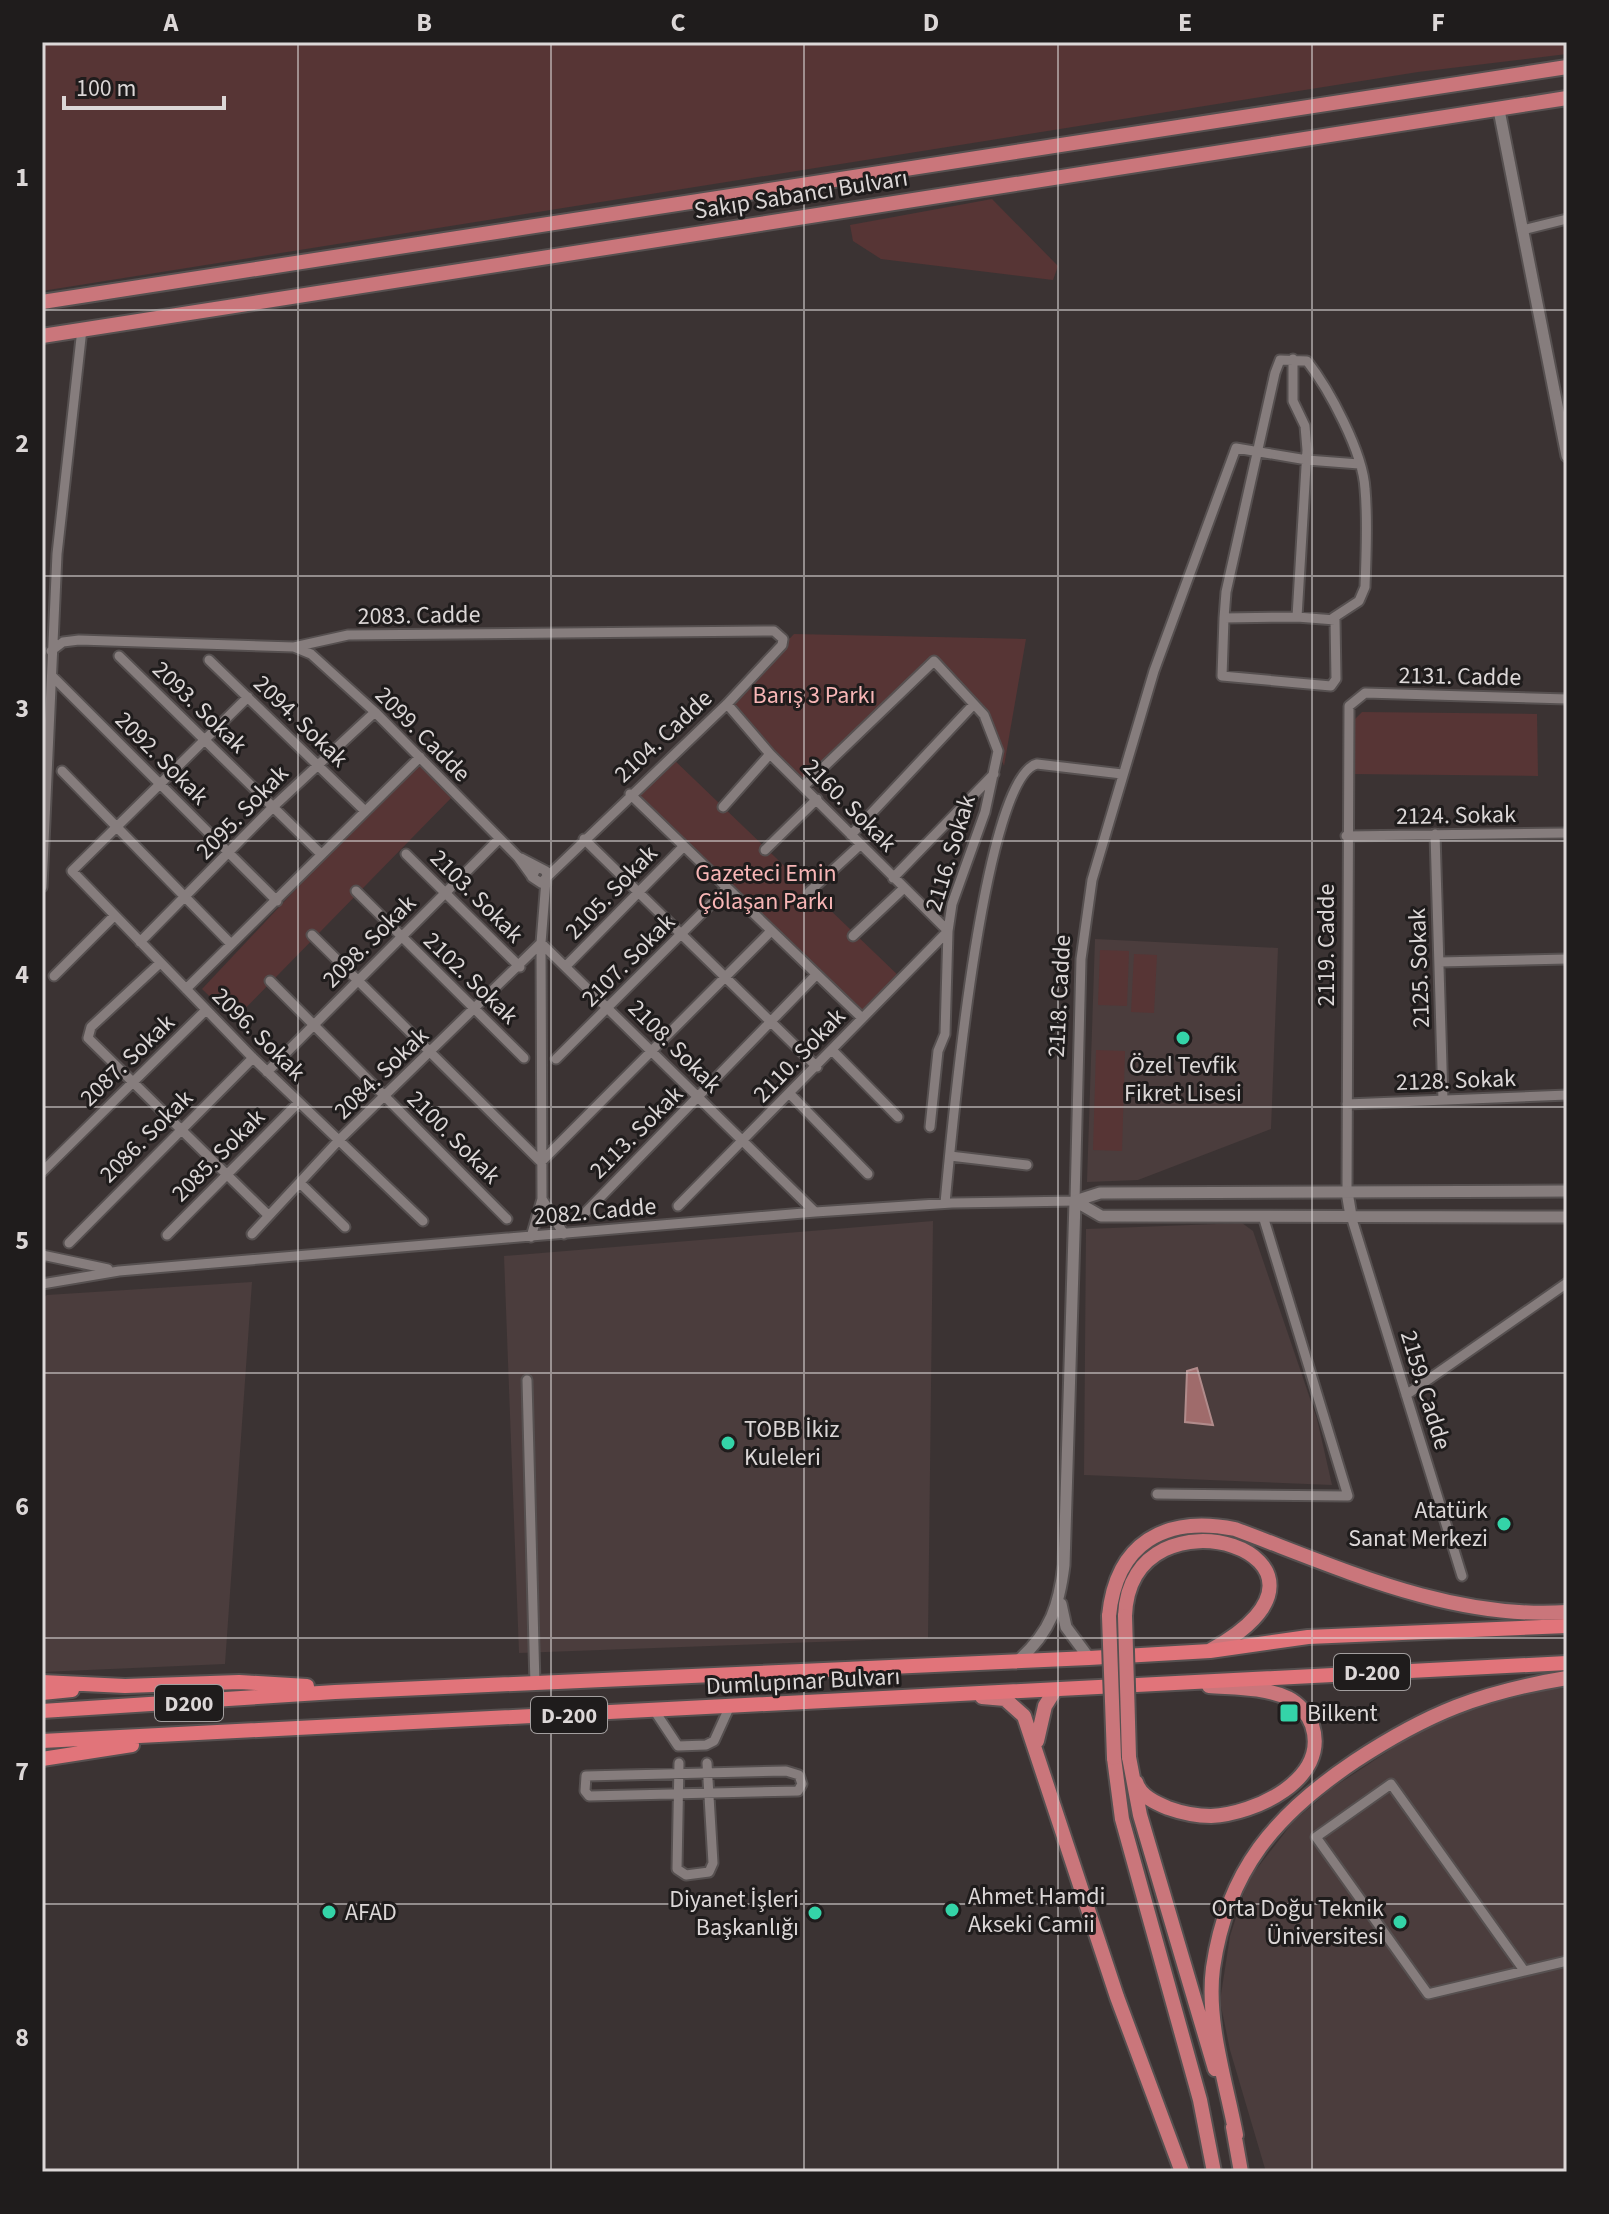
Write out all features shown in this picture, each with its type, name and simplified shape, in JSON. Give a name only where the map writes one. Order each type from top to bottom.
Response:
[{"type":"highway","name":"Dumlupınar Bulvarı","points":[[42,1711],[335,1692],[1089,1658],[1210,1651],[1308,1637],[1567,1626]]},
{"type":"highway","name":"Dumlupınar Bulvarı","points":[[42,1741],[1567,1663]]},
{"type":"highway","name":"Dumlupınar Bulvarı","points":[[42,1682],[125,1686],[239,1682],[335,1692]]},
{"type":"highway","points":[[42,1693],[125,1686]]},
{"type":"highway","points":[[42,1759],[184,1736]]},
{"type":"main road","name":"Sakıp Sabancı Bulvarı","points":[[42,302],[1567,67]]},
{"type":"main road","name":"Sakıp Sabancı Bulvarı","points":[[42,336],[1567,98]]},
{"type":"main road","points":[[1214,2172],[1209,2143],[1122,1819],[1117,1616],[1112,1587],[1123,1565],[1140,1545],[1174,1527],[1210,1524],[1235,1529],[1424,1596],[1481,1610],[1567,1612]]},
{"type":"main road","points":[[1117,1616],[1132,1581],[1147,1561],[1175,1544],[1202,1539],[1231,1546],[1257,1558],[1269,1574],[1270,1593],[1259,1617],[1210,1651]]},
{"type":"main road","points":[[1241,2172],[1217,2039],[1213,1969],[1229,1904],[1243,1869],[1267,1835],[1304,1796],[1399,1732],[1449,1707],[1520,1685],[1567,1678]]},
{"type":"main road","points":[[1121,1758],[1137,1787],[1148,1797],[1172,1809],[1211,1816],[1248,1809],[1267,1801],[1285,1790],[1309,1764],[1314,1744],[1311,1722],[1291,1699],[1261,1690],[1176,1683]]},
{"type":"main road","points":[[1037,1746],[1039,1726],[1055,1690]]},
{"type":"main road","points":[[954,1695],[1005,1699],[1024,1716],[1037,1746],[1117,1997],[1178,2154],[1182,2172]]},
{"type":"main road","points":[[1121,1758],[1236,2135]]},
{"type":"street","points":[[1499,110],[1567,456]]},
{"type":"street","points":[[1522,230],[1567,219]]},
{"type":"street","points":[[42,887],[57,554],[82,329]]},
{"type":"street","points":[[1293,359],[1293,401],[1305,426],[1307,460],[1297,617]]},
{"type":"street","points":[[1224,618],[1333,618],[1359,601],[1365,587],[1365,487],[1359,464],[1320,379],[1307,361],[1293,359],[1278,364],[1226,592],[1224,618],[1221,673],[1225,679],[1331,686],[1336,679],[1333,618]]},
{"type":"street","name":"2118. Cadde","points":[[1061,1596],[1069,1491],[1083,934],[1092,880],[1154,671],[1236,448],[1260,452]]},
{"type":"street","points":[[1260,452],[1359,464]]},
{"type":"street","name":"2083. Cadde","points":[[51,651],[63,642],[79,640],[294,647],[348,635],[774,631],[783,639],[782,645]]},
{"type":"street","name":"2104. Cadde","points":[[546,878],[727,704],[782,645]]},
{"type":"street","name":"2099. Cadde","points":[[294,647],[311,654],[375,712],[535,872]]},
{"type":"street","name":"2093. Sokak","points":[[119,656],[321,854]]},
{"type":"street","name":"2094. Sokak","points":[[209,660],[365,811]]},
{"type":"street","name":"2116. Sokak","points":[[804,786],[934,661],[984,715],[996,740],[996,771],[952,904],[948,931],[945,1034],[938,1051],[930,1127]]},
{"type":"street","name":"2092. Sokak","points":[[53,677],[277,901]]},
{"type":"street","name":"2131. Cadde","points":[[1354,699],[1365,693],[1567,699]]},
{"type":"street","points":[[117,828],[248,697]]},
{"type":"street","name":"2119. Cadde","points":[[1347,1192],[1347,718],[1354,699]]},
{"type":"street","name":"2160. Sokak","points":[[727,704],[770,754],[948,931]]},
{"type":"street","points":[[851,835],[974,704]]},
{"type":"street","name":"2095. Sokak","points":[[140,942],[186,900],[273,807],[375,712]]},
{"type":"street","points":[[723,807],[770,754]]},
{"type":"street","points":[[186,989],[420,757]]},
{"type":"street","points":[[945,1203],[978,925],[992,858],[1017,780],[1028,767],[1037,764],[1122,774]]},
{"type":"street","points":[[62,771],[231,944]]},
{"type":"street","points":[[893,878],[996,771]]},
{"type":"street","points":[[630,794],[815,976],[862,1018]]},
{"type":"street","points":[[765,850],[817,799]]},
{"type":"street","name":"2096. Sokak","points":[[117,828],[72,871],[298,1103],[423,1221]]},
{"type":"street","name":"2124. Sokak","points":[[1346,836],[1567,833]]},
{"type":"street","name":"2125. Sokak","points":[[1435,834],[1443,1100]]},
{"type":"street","name":"2098. Sokak","points":[[267,1072],[499,839]]},
{"type":"street","points":[[584,839],[817,1067]]},
{"type":"street","points":[[809,892],[860,845]]},
{"type":"street","name":"2105. Sokak","points":[[566,966],[683,847]]},
{"type":"street","name":"2103. Sokak","points":[[406,854],[520,967]]},
{"type":"street","name":"2104. Cadde","points":[[535,872],[570,855]]},
{"type":"street","points":[[535,872],[541,883],[546,878]]},
{"type":"street","points":[[535,872],[542,906]]},
{"type":"street","points":[[531,1237],[542,1199],[541,943],[546,878]]},
{"type":"street","name":"2107. Sokak","points":[[556,1059],[727,888]]},
{"type":"street","points":[[853,936],[904,888]]},
{"type":"street","name":"2102. Sokak","points":[[356,891],[524,1058]]},
{"type":"street","points":[[54,976],[114,916]]},
{"type":"street","points":[[541,1162],[771,931]]},
{"type":"street","name":"2110. Sokak","points":[[678,1206],[948,931]]},
{"type":"street","points":[[312,935],[429,1055],[541,1162]]},
{"type":"street","name":"2084. Sokak","points":[[252,1234],[339,1140],[520,967],[541,943]]},
{"type":"street","name":"2108. Sokak","points":[[541,943],[815,1212]]},
{"type":"street","points":[[1439,962],[1567,959]]},
{"type":"street","points":[[160,963],[88,1031],[89,1040],[268,1215]]},
{"type":"street","name":"2113. Sokak","points":[[586,1212],[815,976]]},
{"type":"street","name":"2100. Sokak","points":[[270,981],[507,1219]]},
{"type":"street","name":"2087. Sokak","points":[[42,1172],[206,1010]]},
{"type":"street","points":[[833,1051],[898,1117]]},
{"type":"street","name":"2086. Sokak","points":[[69,1243],[253,1058]]},
{"type":"street","points":[[790,1094],[868,1174]]},
{"type":"street","name":"2128. Sokak","points":[[1347,1104],[1567,1095]]},
{"type":"street","name":"2085. Sokak","points":[[167,1235],[298,1103]]},
{"type":"street","points":[[950,1156],[1027,1165]]},
{"type":"street","points":[[300,1183],[345,1227]]},
{"type":"street","points":[[1075,1201],[1100,1193],[1567,1191]]},
{"type":"street","points":[[1157,1494],[1348,1496],[1256,1192]]},
{"type":"street","points":[[1347,1192],[1351,1216]]},
{"type":"street","points":[[542,1199],[564,1234]]},
{"type":"street","points":[[1075,1201],[1101,1216],[1567,1217]]},
{"type":"street","name":"2082. Cadde","points":[[42,1284],[119,1271],[815,1212],[945,1203],[1075,1201]]},
{"type":"street","name":"2159. Cadde","points":[[1351,1216],[1462,1576]]},
{"type":"street","name":"2082. Cadde","points":[[42,1255],[77,1265],[119,1271]]},
{"type":"street","points":[[1406,1395],[1567,1283]]},
{"type":"street","points":[[527,1380],[535,1685]]},
{"type":"street","points":[[1061,1596],[1066,1627],[1089,1658]]},
{"type":"street","points":[[1020,1659],[1043,1638],[1061,1596]]},
{"type":"street","points":[[654,1710],[678,1747],[706,1746],[714,1741],[729,1708]]},
{"type":"street","points":[[679,1768],[677,1869],[686,1875],[709,1872],[713,1863],[708,1768]]},
{"type":"street","points":[[679,1768],[786,1771],[799,1775],[802,1784],[798,1791],[589,1796],[585,1791],[586,1776],[679,1768]]},
{"type":"street","points":[[1523,1969],[1391,1784],[1316,1837],[1428,1994],[1567,1961]]},
{"type":"shaded area","name":"Özel Tevfik Fikret Lisesi","points":[[1095,939],[1278,948],[1271,1129],[1138,1180],[1087,1182]]},
{"type":"shaded area","points":[[933,1221],[928,1638],[519,1653],[504,1256]]},
{"type":"shaded area","points":[[1242,1223],[1253,1231],[1317,1419],[1332,1485],[1084,1475],[1086,1229]]},
{"type":"shaded area","points":[[252,1282],[225,1664],[42,1672],[42,1299],[47,1295]]},
{"type":"shaded area","points":[[1197,1368],[1213,1425],[1185,1422],[1187,1371]]},
{"type":"shaded area","name":"Orta Doğu Teknik Üniversitesi","points":[[1567,1690],[1567,2172],[1266,2172],[1230,2050],[1220,2001],[1230,1936],[1248,1880],[1293,1822],[1331,1789],[1414,1734],[1462,1711],[1508,1696]]},
{"type":"green space","points":[[42,42],[1567,42],[1567,54],[1418,72],[42,291]]},
{"type":"green space","points":[[992,199],[1058,266],[1053,280],[881,259],[853,241],[850,225]]},
{"type":"green space","name":"Barış 3 Parkı","points":[[794,634],[1026,639],[1004,766],[984,715],[934,662],[804,786],[727,704]]},
{"type":"green space","points":[[1362,712],[1537,714],[1538,776],[1349,774],[1348,726]]},
{"type":"green space","name":"Gazeteci Emin Çölaşan Parkı","points":[[670,756],[902,979],[862,1018],[630,794]]},
{"type":"green space","points":[[420,757],[455,794],[234,1020],[202,989]]},
{"type":"green space","points":[[1100,950],[1129,951],[1127,1006],[1098,1005]]},
{"type":"green space","points":[[1134,954],[1157,955],[1154,1013],[1131,1012]]},
{"type":"green space","points":[[1096,1050],[1125,1051],[1122,1151],[1093,1150]]},
{"type":"place","name":"Özel Tevfik Fikret Lisesi","points":[[1183,1038]]},
{"type":"place","name":"TOBB İkiz Kuleleri","points":[[728,1443]]},
{"type":"place","name":"Atatürk Sanat Merkezi","points":[[1504,1524]]},
{"type":"place","name":"Bilkent","points":[[1289,1713]]},
{"type":"place","name":"Ahmet Hamdi Akseki Camii","points":[[952,1910]]},
{"type":"place","name":"AFAD","points":[[329,1912]]},
{"type":"place","name":"Diyanet İşleri Başkanlığı","points":[[815,1913]]},
{"type":"place","name":"Orta Doğu Teknik Üniversitesi","points":[[1400,1922]]}]
